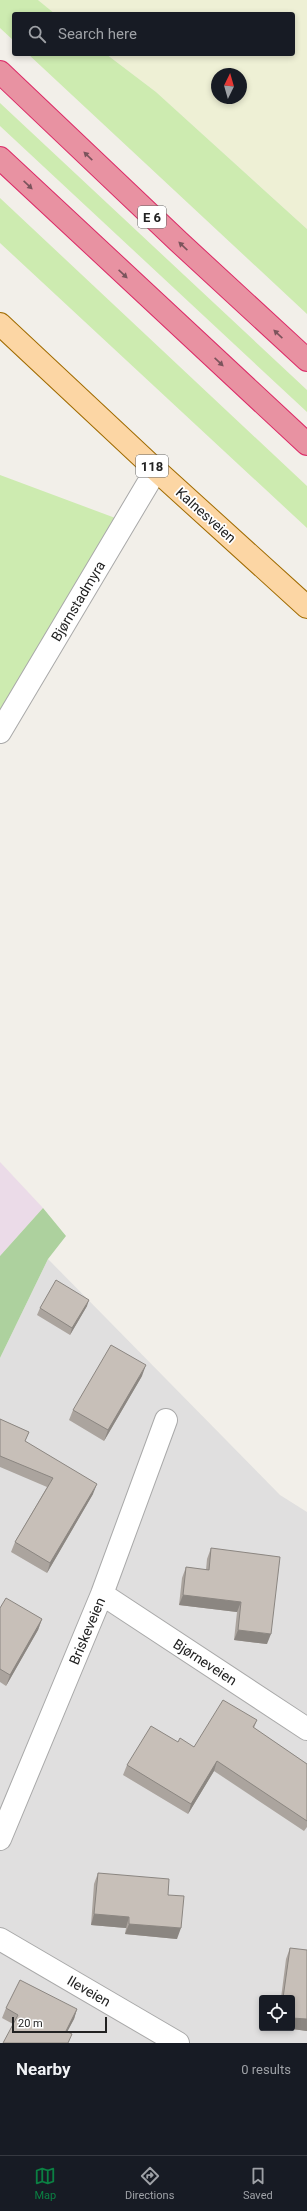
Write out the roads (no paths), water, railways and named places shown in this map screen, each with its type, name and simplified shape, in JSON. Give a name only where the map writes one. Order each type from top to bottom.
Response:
[{"type":"highway","name":"E 6","points":[[0,72],[179,242],[307,360]]},
{"type":"highway","points":[[0,158],[307,444]]},
{"type":"main road","name":"Kalnesveien","points":[[0,324],[156,470],[307,606]]},
{"type":"street","name":"Bjørnstadmyra","points":[[0,732],[156,470]]},
{"type":"street","name":"Briskeveien","points":[[0,1839],[102,1594],[166,1420]]},
{"type":"street","name":"Bjørneveien","points":[[102,1594],[307,1729]]},
{"type":"street","name":"Ileveien","points":[[0,1938],[178,2043]]}]
